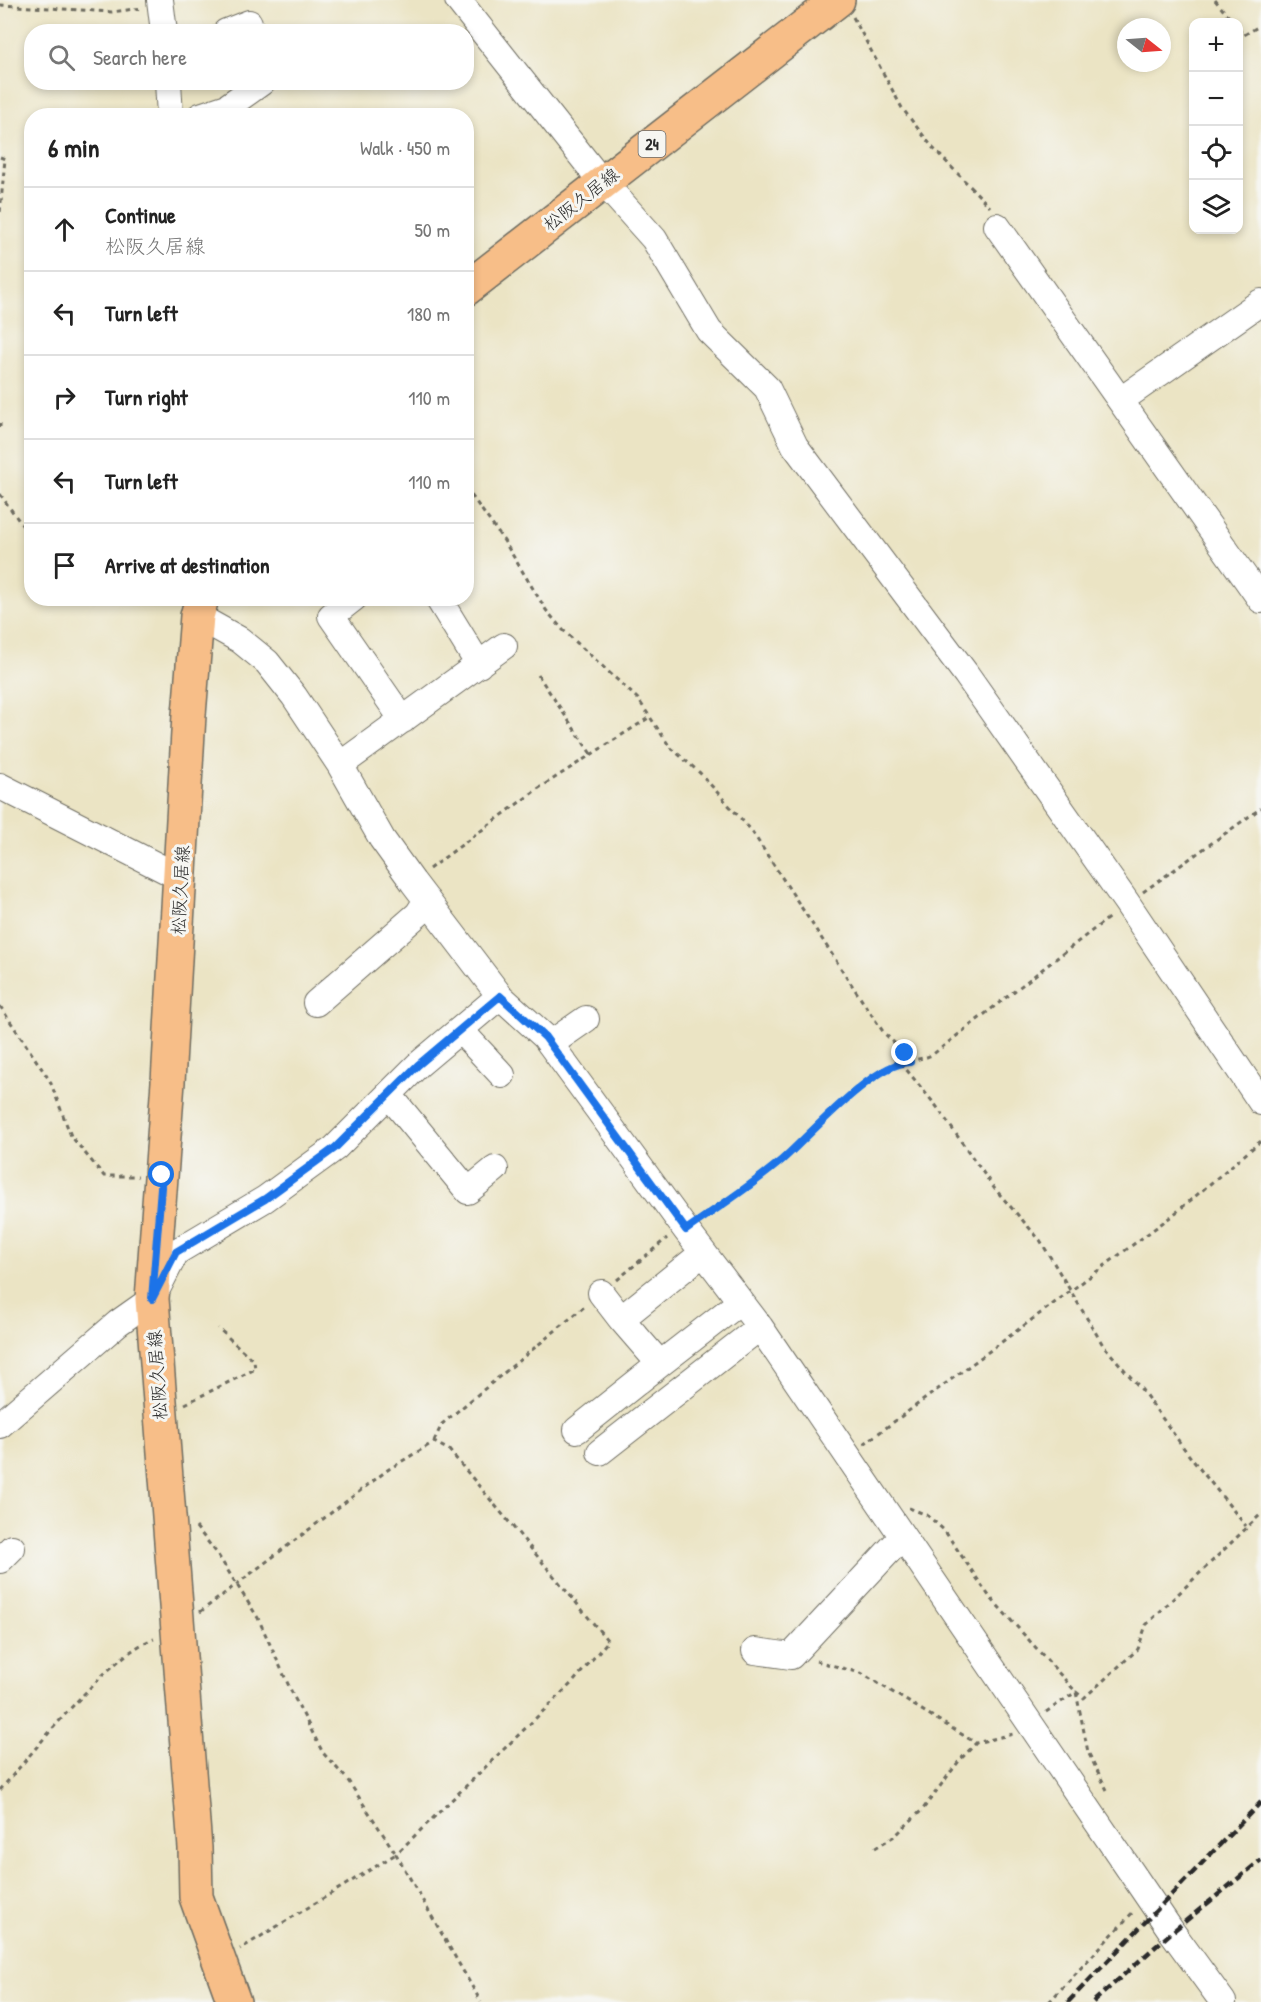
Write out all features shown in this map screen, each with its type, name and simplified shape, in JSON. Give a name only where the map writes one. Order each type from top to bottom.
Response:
[{"type":"main road","name":"松阪久居線","points":[[474,283],[602,182],[844,5]]},
{"type":"main road","name":"松阪久居線","points":[[200,607],[189,715],[181,878],[152,1299],[195,1848],[196,1896],[234,2002]]},
{"type":"street","points":[[458,0],[602,182],[654,239],[709,330],[767,388],[773,397],[786,432],[795,446],[914,602],[1127,903],[1261,1102]]},
{"type":"street","points":[[160,3],[163,24]]},
{"type":"street","points":[[168,90],[170,108]]},
{"type":"street","points":[[224,108],[251,90]]},
{"type":"street","points":[[997,226],[1261,600]]},
{"type":"street","points":[[1121,400],[1261,302]]},
{"type":"street","points":[[344,606],[331,616],[403,720]]},
{"type":"street","points":[[443,606],[479,665]]},
{"type":"street","points":[[200,607],[267,662],[340,765],[381,839],[500,996],[550,1044],[760,1327],[1148,1897],[1223,2002]]},
{"type":"street","points":[[340,765],[504,646]]},
{"type":"street","points":[[0,786],[181,878]]},
{"type":"street","points":[[316,1003],[418,914],[420,891]]},
{"type":"street","points":[[0,1425],[118,1323],[152,1299],[176,1252],[265,1199],[335,1148],[388,1095],[500,996]]},
{"type":"street","points":[[550,1044],[586,1020]]},
{"type":"street","points":[[460,1030],[502,1075]]},
{"type":"street","points":[[388,1095],[468,1191],[495,1169]]},
{"type":"street","points":[[621,1319],[703,1253]]},
{"type":"street","points":[[601,1293],[660,1364]]},
{"type":"street","points":[[577,1430],[740,1302]]},
{"type":"street","points":[[600,1452],[760,1327]]},
{"type":"street","points":[[755,1651],[791,1656],[902,1537]]},
{"type":"path","points":[[1215,0],[1230,18]]},
{"type":"path","points":[[0,5],[112,12],[160,3]]},
{"type":"path","points":[[844,5],[902,108],[933,148],[988,203],[997,226]]},
{"type":"path","points":[[1243,34],[1261,25]]},
{"type":"path","points":[[0,157],[5,159],[0,213]]},
{"type":"path","points":[[0,494],[24,528]]},
{"type":"path","points":[[474,499],[504,541],[546,610],[563,630],[638,699],[670,747],[700,773],[751,830],[862,1002],[884,1033],[905,1053],[910,1062]]},
{"type":"path","points":[[538,675],[591,754]]},
{"type":"path","points":[[420,891],[539,788],[650,717]]},
{"type":"path","points":[[0,1790],[114,1663],[142,1643],[177,1630],[389,1469],[434,1442],[442,1424],[678,1229],[686,1230],[782,1159],[819,1122],[853,1094],[901,1062],[910,1062],[932,1055],[1127,903],[1261,808]]},
{"type":"path","points":[[0,1006],[50,1081],[71,1136],[104,1176],[162,1175]]},
{"type":"path","points":[[901,1062],[937,1107],[994,1188],[1040,1240],[1103,1345],[1142,1390],[1191,1458],[1246,1526]]},
{"type":"path","points":[[848,1455],[1072,1293],[1173,1215],[1261,1141]]},
{"type":"path","points":[[160,1417],[255,1370],[254,1361],[218,1328]]},
{"type":"path","points":[[219,1960],[396,1854],[573,1682],[608,1641],[449,1450],[434,1442]]},
{"type":"path","points":[[880,1504],[910,1508],[927,1515],[944,1530],[989,1596],[1084,1698],[1138,1649],[1146,1625],[1261,1514]]},
{"type":"path","points":[[168,1514],[191,1520],[238,1585],[258,1618],[293,1695],[323,1753],[347,1779],[396,1854],[481,2002]]},
{"type":"path","points":[[791,1656],[861,1673],[976,1743]]},
{"type":"path","points":[[875,1848],[896,1835],[923,1809],[959,1761],[976,1743],[1012,1735],[1076,1692]]},
{"type":"path","points":[[1076,1692],[1088,1752],[1107,1790]]},
{"type":"path","points":[[1049,2002],[1148,1897]]},
{"type":"railway","points":[[1068,2002],[1261,1802]]},
{"type":"railway","points":[[1093,2002],[1172,1932],[1261,1860]]},
{"type":"route","points":[[162,1175],[152,1299],[176,1252],[265,1199],[335,1148],[418,1065],[500,996],[545,1037],[686,1230],[782,1159],[819,1122],[853,1094],[895,1065],[910,1062],[905,1053]]}]
